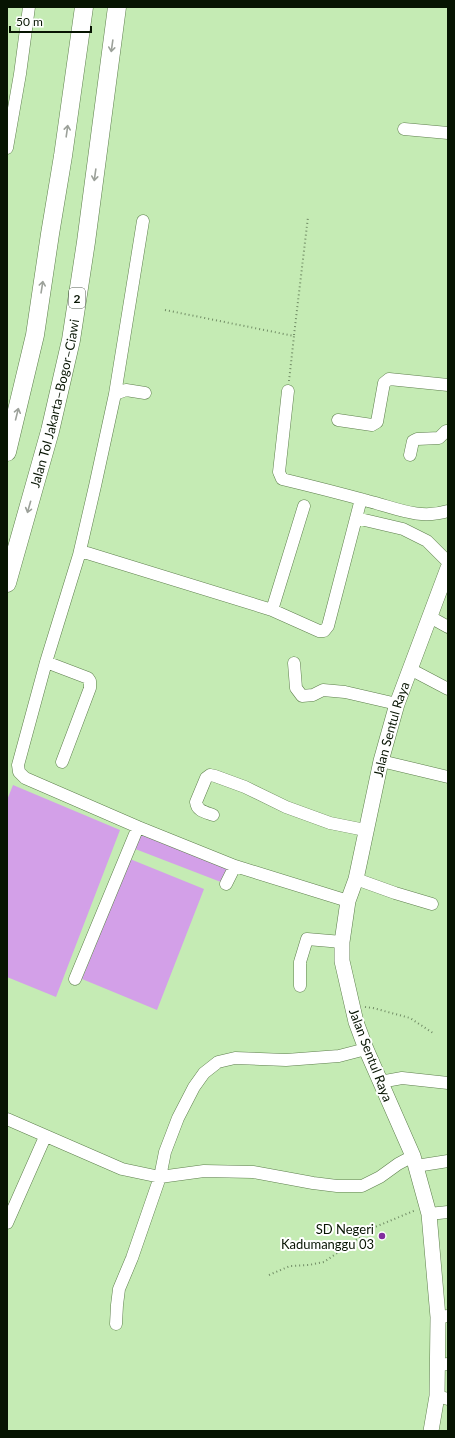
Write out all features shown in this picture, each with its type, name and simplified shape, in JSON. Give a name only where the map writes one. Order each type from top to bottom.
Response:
[{"type":"highway","points":[[7,452],[35,335],[63,156],[84,7]]},
{"type":"highway","name":"Jalan Tol Jakarta–Bogor–Ciawi","points":[[7,583],[50,431],[71,340],[86,242],[117,7]]},
{"type":"main road","name":"Jalan Sentul Raya","points":[[432,1431],[443,1398],[443,1317],[428,1210],[415,1161],[366,1049],[352,1007],[342,961],[342,942],[348,901],[356,879],[365,830],[381,761],[397,704],[448,568]]},
{"type":"street","points":[[7,148],[20,74],[29,7]]},
{"type":"street","points":[[404,129],[448,133]]},
{"type":"street","points":[[143,221],[115,394],[95,486],[79,555],[46,662],[18,765],[19,772],[25,778],[138,827],[235,866],[348,901]]},
{"type":"street","points":[[338,420],[372,425],[375,424],[377,422],[384,382],[389,379],[448,385]]},
{"type":"street","points":[[115,394],[126,390],[145,393]]},
{"type":"street","points":[[288,391],[279,472],[282,478],[409,513],[435,515],[448,511]]},
{"type":"street","points":[[410,455],[413,441],[417,439],[439,438],[446,430],[448,431]]},
{"type":"street","points":[[79,555],[82,553],[87,553],[179,580],[272,610],[319,631],[324,631],[328,626],[361,499]]},
{"type":"street","points":[[272,610],[304,506]]},
{"type":"street","points":[[403,529],[409,513]]},
{"type":"street","points":[[356,518],[403,529],[427,541],[448,562]]},
{"type":"street","points":[[430,617],[448,627]]},
{"type":"street","points":[[46,662],[88,678],[90,681],[90,688],[62,762]]},
{"type":"street","points":[[294,663],[296,688],[302,696],[313,695],[323,690],[345,692],[397,704]]},
{"type":"street","points":[[410,669],[448,688]]},
{"type":"street","points":[[381,761],[448,777]]},
{"type":"street","points":[[212,815],[200,810],[197,807],[196,802],[206,778],[215,776],[245,787],[286,807],[330,823],[365,830]]},
{"type":"street","points":[[75,979],[138,827]]},
{"type":"street","points":[[226,884],[235,866]]},
{"type":"street","points":[[356,879],[432,904]]},
{"type":"street","points":[[300,986],[300,962],[307,939],[342,942]]},
{"type":"street","points":[[116,1324],[119,1289],[160,1176],[165,1152],[178,1118],[204,1073],[218,1062],[235,1058],[286,1060],[339,1056],[366,1049]]},
{"type":"street","points":[[380,1082],[402,1078],[448,1083]]},
{"type":"street","points":[[7,1119],[45,1137],[122,1169],[160,1176],[204,1171],[253,1172],[313,1183],[337,1186],[362,1186],[380,1177],[398,1164],[415,1161],[448,1161]]},
{"type":"street","points":[[7,1223],[45,1137]]},
{"type":"street","points":[[428,1210],[448,1212]]},
{"type":"path","points":[[288,391],[308,217]]},
{"type":"path","points":[[165,310],[294,336]]},
{"type":"path","points":[[352,1007],[373,1008],[410,1018],[433,1033]]},
{"type":"path","points":[[269,1275],[290,1266],[309,1265],[324,1262],[375,1227],[428,1210]]},
{"type":"shaded area","points":[[13,785],[120,830],[56,997],[7,977],[7,800]]},
{"type":"shaded area","points":[[138,827],[235,866],[226,884],[130,847]]},
{"type":"shaded area","points":[[130,859],[204,889],[157,1010],[82,979]]},
{"type":"place","name":"SD Negeri Kadumanggu 03","points":[[382,1236]]}]
